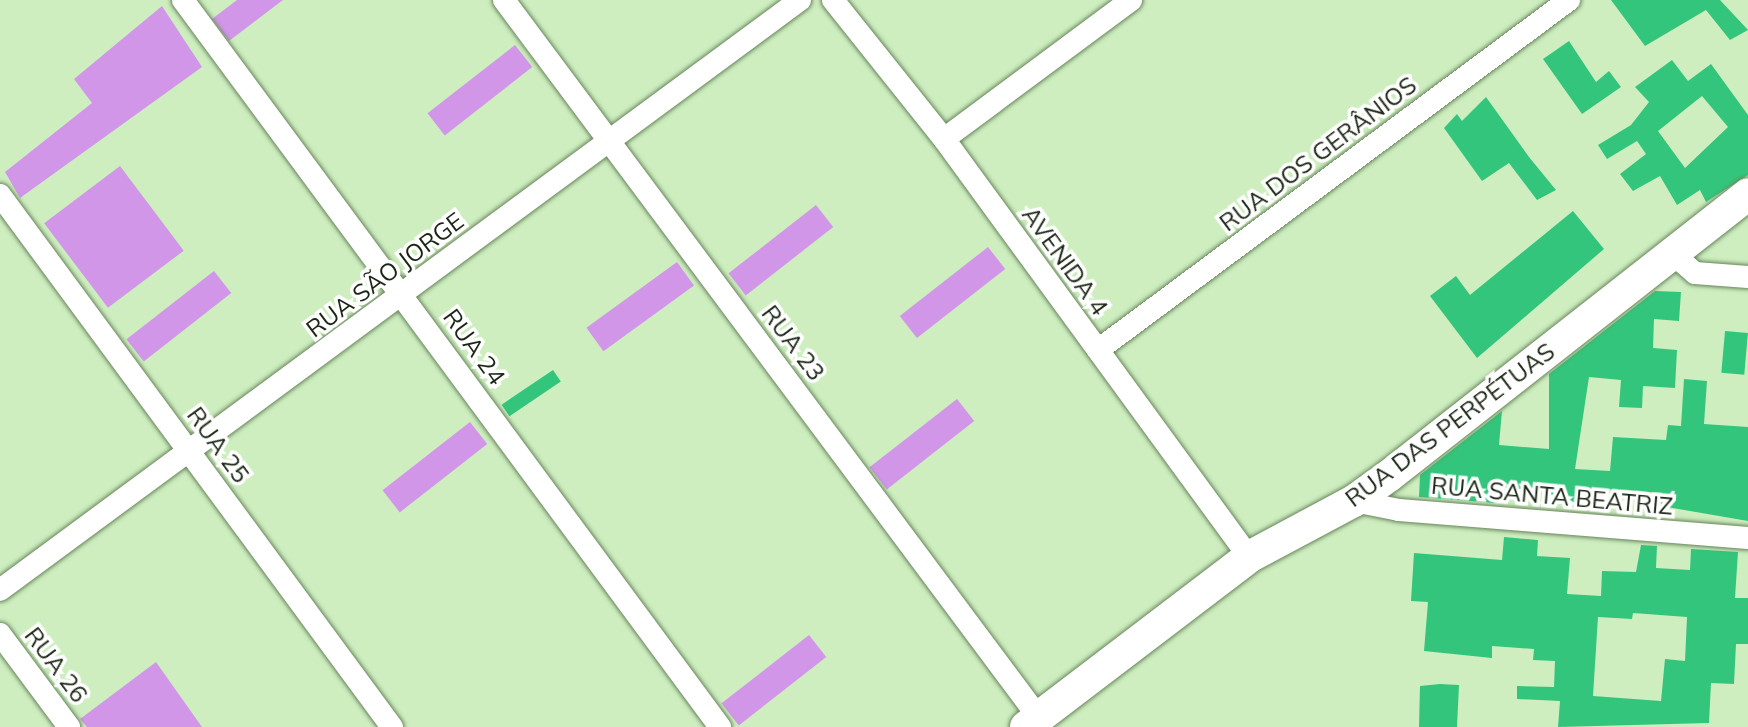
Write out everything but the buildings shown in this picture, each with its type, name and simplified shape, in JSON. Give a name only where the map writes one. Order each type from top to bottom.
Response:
[{"type":"street","name":"RUA 24","points":[[183,0],[720,727]]},
{"type":"street","name":"RUA 23","points":[[504,0],[609,139],[1032,722]]},
{"type":"street","name":"RUA SÃO JORGE","points":[[0,590],[191,453],[609,139],[800,0]]},
{"type":"street","name":"AVENIDA 4","points":[[833,0],[944,139],[1249,557]]},
{"type":"street","points":[[944,139],[1131,0]]},
{"type":"street","name":"RUA DOS GERÂNIOS","points":[[1098,350],[1569,0]]},
{"type":"street","name":"RUA DAS PERPÉTUAS","points":[[1032,722],[1249,557],[1354,501],[1748,194]]},
{"type":"street","name":"RUA 25","points":[[0,195],[392,727]]},
{"type":"street","points":[[1673,254],[1695,273],[1748,277]]},
{"type":"street","name":"RUA SANTA BEATRIZ","points":[[1354,501],[1399,510],[1748,538]]},
{"type":"street","name":"RUA 26","points":[[0,634],[69,727]]},
{"type":"shaded area","points":[[237,0],[283,0],[229,41],[212,19]]},
{"type":"shaded area","points":[[162,6],[202,67],[20,198],[5,172],[92,103],[74,79]]},
{"type":"shaded area","points":[[515,45],[532,67],[445,135],[428,113]]},
{"type":"shaded area","points":[[120,166],[184,251],[108,308],[44,223]]},
{"type":"shaded area","points":[[816,205],[833,227],[746,295],[729,273]]},
{"type":"shaded area","points":[[988,247],[1005,269],[917,338],[900,316]]},
{"type":"shaded area","points":[[677,262],[694,285],[603,351],[586,328]]},
{"type":"shaded area","points":[[214,271],[231,293],[144,361],[127,339]]},
{"type":"shaded area","points":[[957,399],[974,421],[887,489],[870,467]]},
{"type":"shaded area","points":[[470,422],[487,444],[400,512],[383,490]]},
{"type":"shaded area","points":[[809,635],[826,657],[739,725],[722,703]]},
{"type":"shaded area","points":[[156,662],[202,727],[87,727],[80,719]]}]
